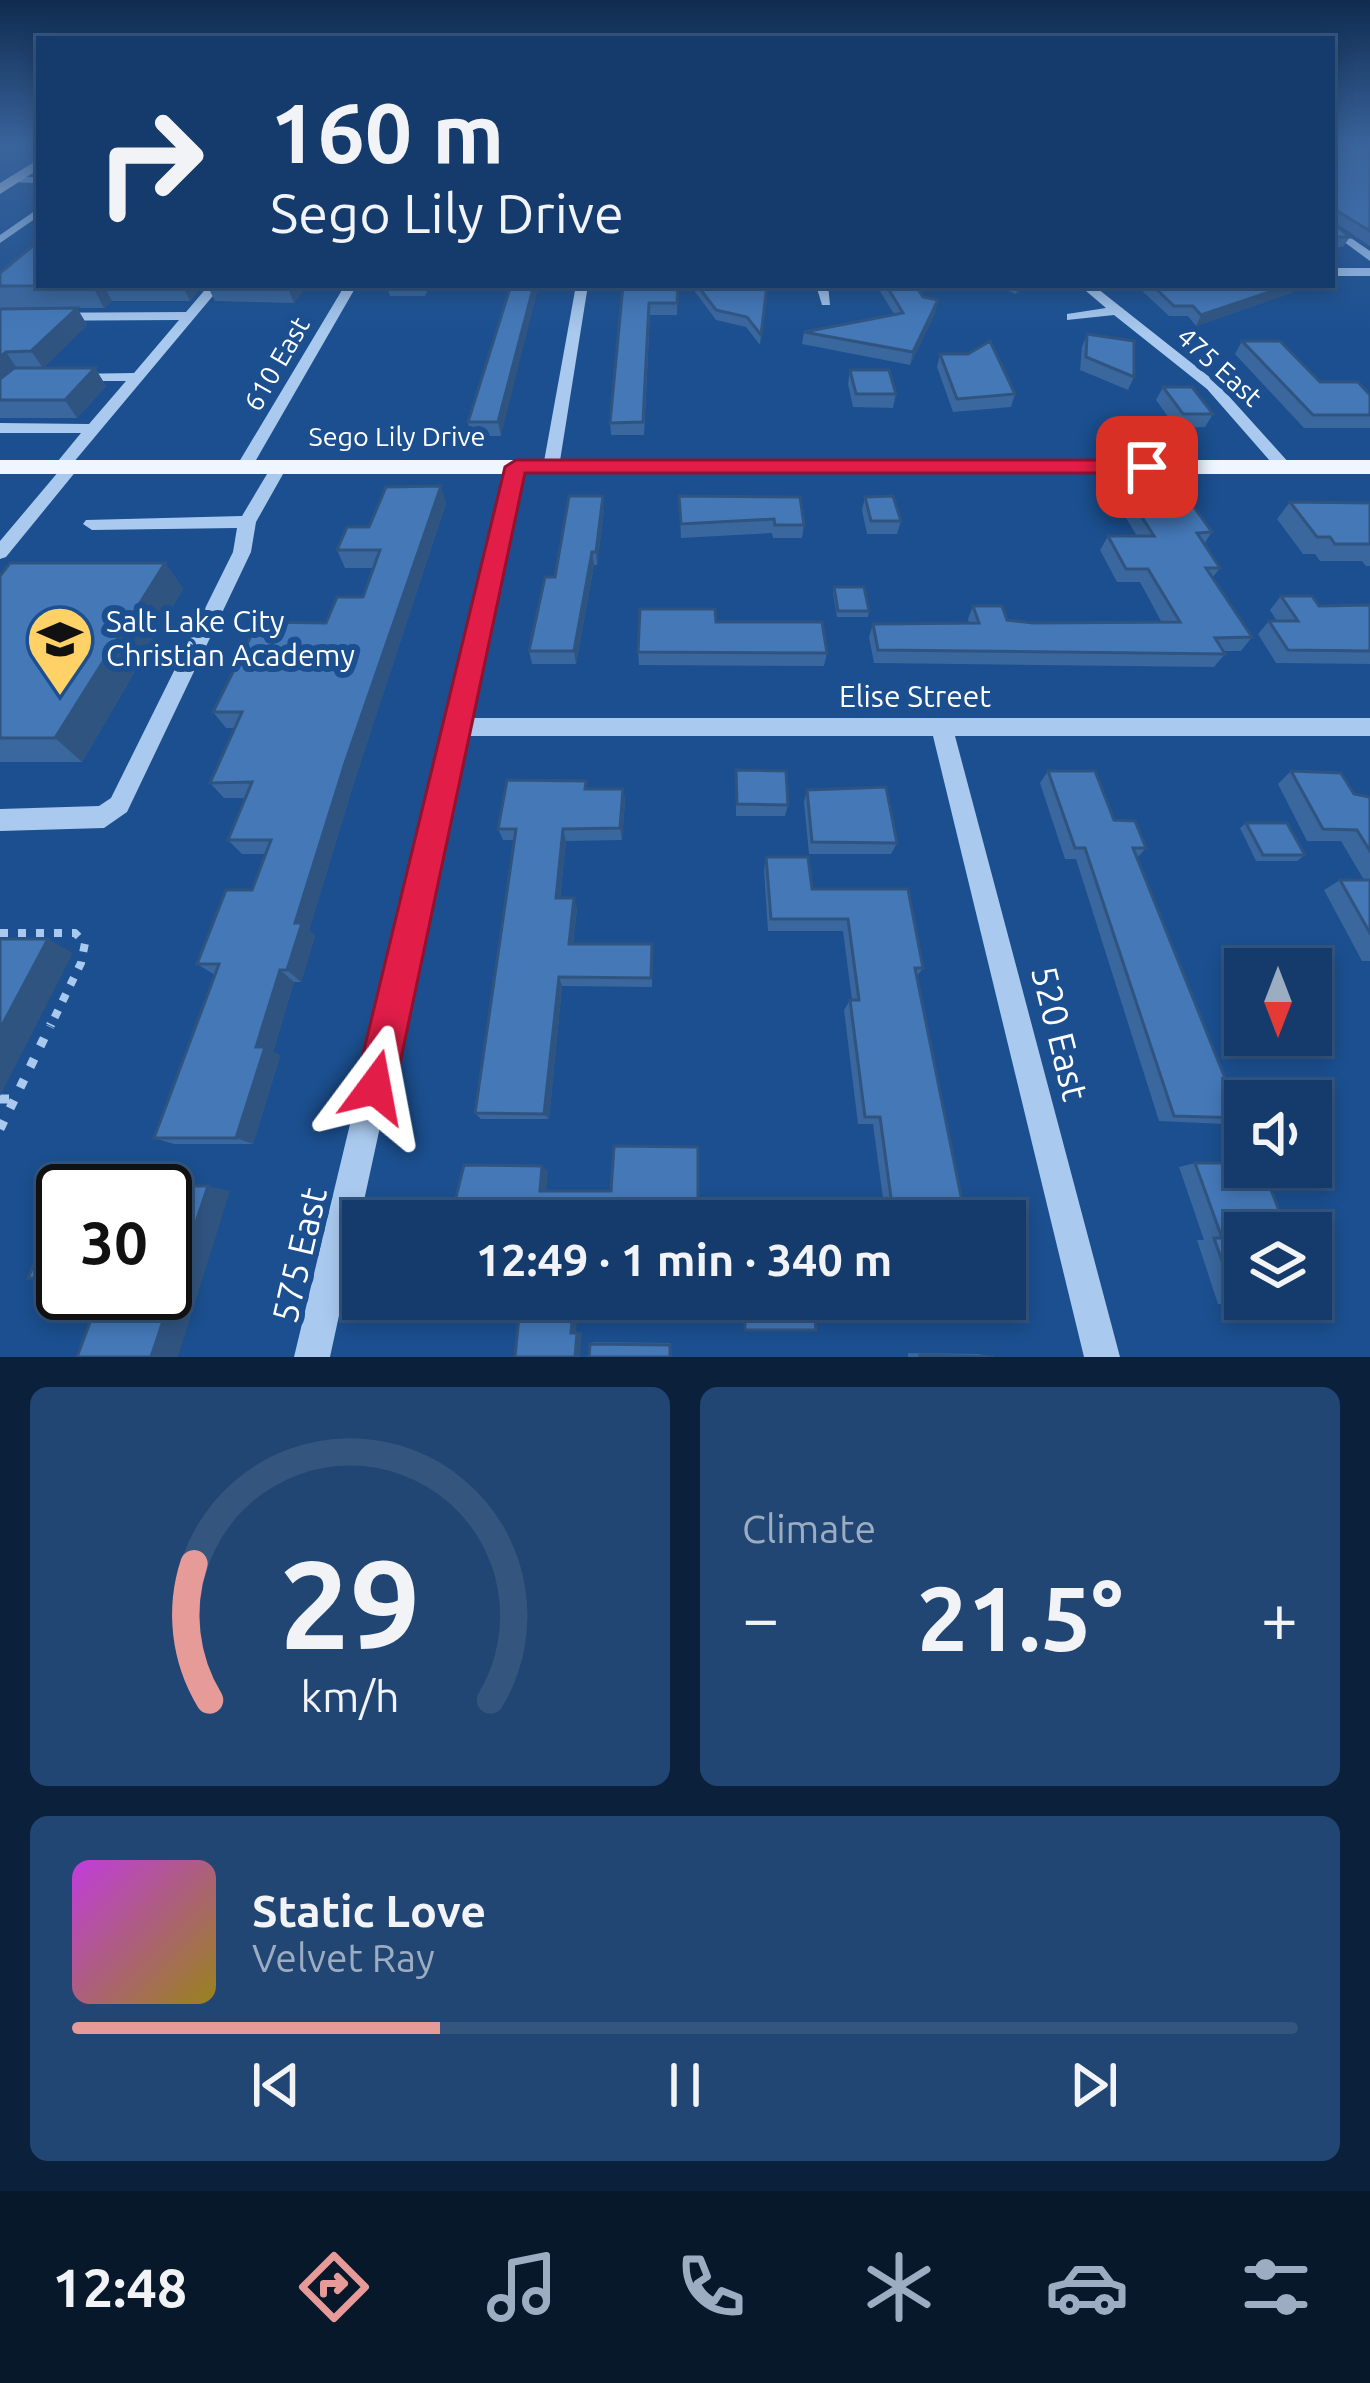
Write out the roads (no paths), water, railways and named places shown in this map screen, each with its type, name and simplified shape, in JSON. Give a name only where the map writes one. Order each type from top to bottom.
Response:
[{"type":"main road","name":"Sego Lily Drive","points":[[0,467],[1370,466]]},
{"type":"street","points":[[3,235],[36,213]]},
{"type":"street","points":[[1335,230],[1370,257]]},
{"type":"street","points":[[3,235],[36,233]]},
{"type":"street","points":[[1335,272],[1370,272]]},
{"type":"street","points":[[0,553],[213,288]]},
{"type":"street","name":"610 East","points":[[244,467],[349,288]]},
{"type":"street","points":[[550,467],[581,288]]},
{"type":"street","points":[[823,288],[826,302]]},
{"type":"street","name":"475 East","points":[[1088,288],[1212,386],[1284,467]]},
{"type":"street","points":[[1072,317],[1114,311]]},
{"type":"street","points":[[0,316],[190,316]]},
{"type":"street","points":[[68,377],[139,377]]},
{"type":"street","points":[[0,428],[96,429]]},
{"type":"street","points":[[0,820],[104,817],[119,805],[242,552],[247,522],[279,467]]},
{"type":"street","name":"575 East","points":[[312,1357],[516,467]]},
{"type":"street","points":[[92,524],[247,522]]},
{"type":"street","name":"Elise Street","points":[[460,727],[1370,727]]},
{"type":"street","name":"520 East","points":[[942,728],[1102,1357]]},
{"type":"place","name":"Salt Lake City Christian Academy","points":[[60,698]]}]
